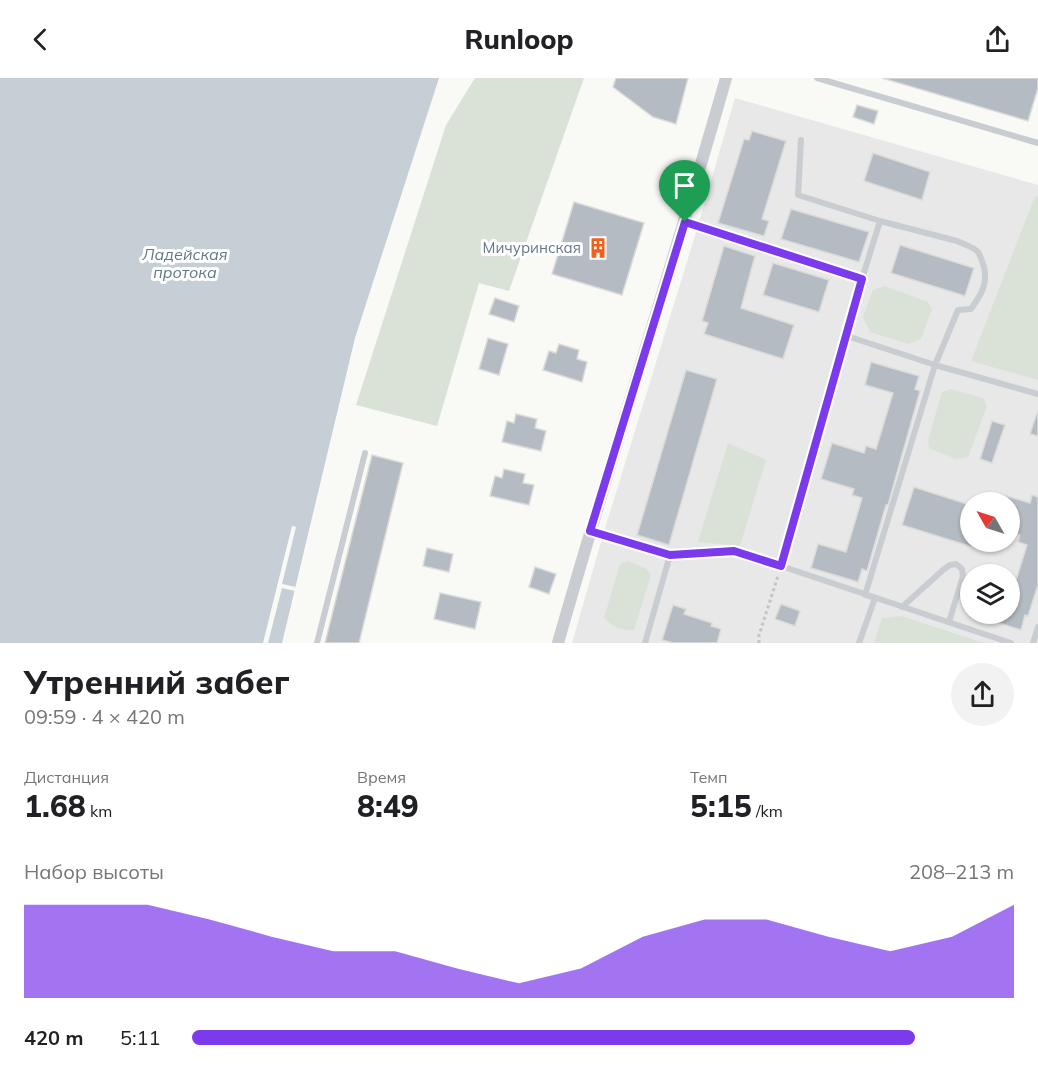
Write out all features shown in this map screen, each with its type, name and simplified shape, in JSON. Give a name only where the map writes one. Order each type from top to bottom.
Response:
[{"type":"street","points":[[558,643],[726,78]]},
{"type":"lane","points":[[817,78],[1038,143]]},
{"type":"lane","points":[[801,140],[798,195],[880,221],[957,241],[978,251],[986,270],[984,286],[978,300],[971,309],[957,310],[935,365],[865,595]]},
{"type":"lane","points":[[781,566],[880,221]]},
{"type":"lane","points":[[685,222],[862,279]]},
{"type":"lane","points":[[847,336],[935,365],[1038,394]]},
{"type":"lane","points":[[317,643],[365,453]]},
{"type":"lane","points":[[590,531],[670,555],[734,551],[1011,643]]},
{"type":"lane","points":[[645,643],[670,555]]},
{"type":"lane","points":[[902,607],[943,570],[956,564],[962,569],[963,576],[949,622]]},
{"type":"lane","points":[[859,643],[875,598]]},
{"type":"lane","points":[[1033,643],[1038,627]]},
{"type":"path","points":[[759,643],[759,635],[781,566]]},
{"type":"shaded area","points":[[475,78],[584,78],[509,291],[479,283],[437,426],[356,405],[446,125]]},
{"type":"shaded area","points":[[735,98],[1038,185],[1038,643],[572,643]]},
{"type":"shaded area","points":[[1035,196],[1038,197],[1038,380],[971,361]]},
{"type":"shaded area","points":[[885,286],[928,302],[932,309],[921,339],[909,344],[870,332],[863,317],[873,290]]},
{"type":"shaded area","points":[[951,389],[983,398],[987,406],[968,457],[956,459],[929,448],[928,440],[942,392]]},
{"type":"shaded area","points":[[728,443],[766,460],[740,546],[698,542]]},
{"type":"shaded area","points":[[628,561],[647,569],[651,575],[634,630],[618,628],[604,618],[620,564]]},
{"type":"shaded area","points":[[901,616],[984,643],[874,643],[882,618]]},
{"type":"water","name":"Ладейская протока","points":[[0,78],[439,78],[355,338],[282,643],[0,643]]},
{"type":"pier","points":[[292,526],[296,527],[282,584],[296,587],[295,591],[282,588],[268,643],[263,643]]},
{"type":"building","points":[[616,78],[688,78],[676,124],[653,117],[613,87]]},
{"type":"building","points":[[882,78],[1038,78],[1038,88],[1028,121]]},
{"type":"building","points":[[857,105],[878,111],[874,124],[853,117]]},
{"type":"building","points":[[752,131],[786,141],[762,219],[769,221],[764,236],[718,223],[744,139],[749,140]]},
{"type":"building","points":[[873,153],[930,172],[922,200],[864,181]]},
{"type":"building","name":"Мичуринская","points":[[574,202],[644,223],[622,295],[552,274]]},
{"type":"building","points":[[791,209],[869,232],[859,262],[781,239]]},
{"type":"building","points":[[900,245],[974,268],[965,296],[891,273]]},
{"type":"building","points":[[724,246],[755,256],[741,308],[794,325],[783,359],[704,334],[708,323],[702,321]]},
{"type":"building","points":[[773,263],[829,280],[819,312],[763,295]]},
{"type":"building","points":[[495,298],[519,306],[514,322],[489,314]]},
{"type":"building","points":[[488,338],[508,344],[499,375],[479,369]]},
{"type":"building","points":[[559,344],[579,350],[577,359],[587,362],[582,382],[543,370],[549,351],[556,353]]},
{"type":"building","points":[[871,362],[919,376],[915,389],[920,391],[867,571],[862,569],[858,582],[811,568],[818,544],[846,552],[862,498],[852,495],[854,489],[821,479],[832,443],[864,453],[866,446],[876,449],[893,393],[865,385]]},
{"type":"building","points":[[686,370],[717,379],[669,545],[637,535]]},
{"type":"building","points":[[1038,410],[1038,436],[1030,434]]},
{"type":"building","points":[[516,414],[537,419],[535,428],[546,431],[541,451],[502,442],[507,421],[514,423]]},
{"type":"building","points":[[992,421],[1005,425],[992,463],[980,459]]},
{"type":"building","points":[[372,455],[403,463],[359,643],[325,643]]},
{"type":"building","points":[[504,469],[525,474],[523,483],[534,485],[529,505],[490,496],[495,476],[502,478]]},
{"type":"building","points":[[914,487],[960,502],[960,543],[902,525]]},
{"type":"building","points":[[1032,495],[1038,497],[1038,585],[1021,630],[1002,624],[1020,624],[1020,567],[1027,545],[1020,543],[1020,500],[1030,503]]},
{"type":"building","points":[[427,548],[453,554],[449,572],[423,566]]},
{"type":"building","points":[[535,567],[556,574],[549,594],[529,587]]},
{"type":"building","points":[[440,593],[481,602],[475,629],[434,619]]},
{"type":"building","points":[[781,604],[800,611],[795,626],[775,619]]},
{"type":"building","points":[[673,605],[686,609],[684,614],[712,623],[711,626],[721,629],[717,643],[673,643],[662,640]]},
{"type":"place","name":"Мичуринская","points":[[598,248]]},
{"type":"route","points":[[685,222],[862,279],[781,566],[734,551],[670,555],[590,531],[685,222]]}]
